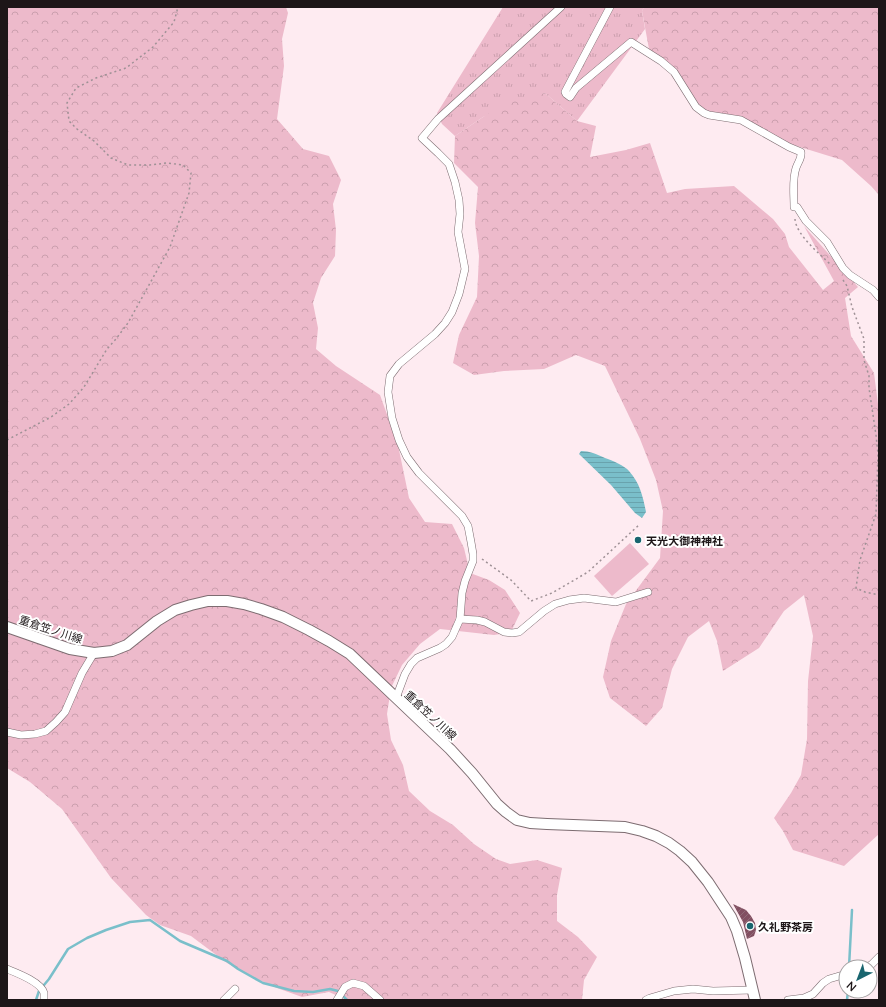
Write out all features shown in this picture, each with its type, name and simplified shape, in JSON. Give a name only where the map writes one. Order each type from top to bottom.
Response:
[{"type":"main road","name":"重倉笠ノ川線","points":[[7,627],[70,649],[94,653],[112,651],[128,645],[175,610],[208,601],[244,604],[283,617],[329,641],[350,654],[450,749],[497,804],[518,820],[530,823],[625,827],[656,836],[680,851],[692,862],[708,882],[731,917],[743,951],[755,1000]]},
{"type":"street","points":[[396,698],[405,674],[411,664],[417,658],[440,648],[452,637],[460,619],[462,593],[473,561],[468,526],[462,516],[419,473],[407,457],[399,440],[392,418],[388,392],[390,376],[399,364],[435,334],[452,312],[459,294],[465,269],[458,232],[460,214],[455,182],[449,164],[422,138],[438,119],[561,7]]},
{"type":"street","points":[[610,7],[565,92],[566,94],[570,97],[576,88],[631,42],[661,61],[674,72],[700,111],[710,115],[741,120],[789,147],[801,152],[802,155],[796,168],[794,178],[794,207],[797,207],[806,221],[827,242],[842,268],[873,290],[879,297]]},
{"type":"street","points":[[460,619],[485,622],[504,632],[519,632],[544,611],[555,604],[584,598],[616,602],[648,592]]},
{"type":"street","points":[[7,732],[21,735],[35,734],[46,731],[56,722],[65,712],[82,673],[94,653]]},
{"type":"street","points":[[7,969],[27,977],[38,986],[44,996]]},
{"type":"street","points":[[788,1000],[804,998],[813,994],[822,983],[838,976]]},
{"type":"street","points":[[337,1000],[346,987],[353,983],[364,986],[380,1000]]},
{"type":"street","points":[[224,1000],[235,989]]},
{"type":"street","points":[[646,1000],[674,991],[693,989],[713,991],[752,990]]},
{"type":"path","points":[[7,440],[51,417],[69,404],[84,387],[106,349],[116,340],[128,323],[170,247],[189,193],[190,173],[183,165],[167,163],[128,165],[111,158],[94,141],[68,121],[67,103],[76,88],[96,78],[126,68],[153,47],[174,22],[178,7]]},
{"type":"path","points":[[794,207],[795,223],[803,237],[835,269]]},
{"type":"path","points":[[843,280],[847,286],[852,306],[864,339],[864,360],[869,376],[869,388],[878,454],[876,514],[860,560],[856,588],[865,592],[879,595]]},
{"type":"path","points":[[473,554],[511,580],[531,601],[552,593],[588,572],[640,524]]},
{"type":"green space","points":[[7,7],[286,7],[288,13],[282,39],[284,66],[277,119],[303,149],[329,156],[341,180],[333,204],[336,230],[335,256],[321,278],[313,303],[318,328],[316,349],[336,366],[380,395],[398,445],[409,498],[425,522],[452,524],[464,548],[470,573],[489,580],[505,590],[520,613],[511,632],[494,635],[440,629],[420,644],[402,665],[391,688],[387,714],[391,740],[403,765],[409,791],[430,811],[453,825],[474,844],[496,859],[510,864],[537,860],[562,868],[557,895],[557,921],[578,937],[597,957],[584,980],[582,1000],[347,1000],[329,992],[302,997],[277,988],[227,963],[191,936],[160,925],[146,915],[111,878],[62,809],[30,782],[7,768]]},
{"type":"green space","points":[[503,7],[644,7],[642,11],[645,29],[577,121],[545,93],[483,117],[455,136],[442,124],[437,113]]},
{"type":"green space","points":[[644,7],[879,7],[879,195],[842,160],[787,143],[740,118],[710,113],[701,108],[675,69],[649,49],[642,11]]},
{"type":"green space","points":[[545,93],[577,121],[596,126],[590,157],[626,150],[650,143],[667,193],[685,189],[734,186],[773,219],[785,234],[789,247],[823,290],[834,281],[804,226],[858,287],[845,298],[851,336],[874,373],[879,412],[879,834],[844,866],[793,850],[774,818],[801,775],[807,739],[808,681],[813,636],[804,595],[784,611],[759,648],[723,671],[717,641],[709,621],[688,637],[672,669],[662,708],[646,726],[610,698],[603,677],[611,641],[626,604],[660,558],[663,511],[656,480],[640,439],[605,366],[576,355],[544,369],[504,371],[474,375],[453,363],[459,335],[477,297],[479,256],[475,223],[478,187],[454,163],[455,136],[510,100]]},
{"type":"green space","points":[[630,543],[649,564],[612,596],[594,576]]},
{"type":"water","points":[[581,451],[593,453],[611,460],[629,471],[636,480],[642,496],[646,512],[642,518],[635,513],[611,485],[579,454]]},
{"type":"building","name":"久礼野茶房","points":[[733,904],[746,910],[751,916],[755,923],[756,930],[754,936],[747,939],[743,922]]},
{"type":"waterway","points":[[849,959],[852,910]]},
{"type":"waterway","points":[[36,1000],[39,991],[49,979],[68,949],[87,938],[106,930],[130,922],[150,920],[180,941],[227,961],[263,983],[294,991],[313,992],[330,989],[338,991],[347,1000]]},
{"type":"place","name":"天光大御神神社","points":[[638,540]]},
{"type":"place","name":"久礼野茶房","points":[[750,926]]}]
